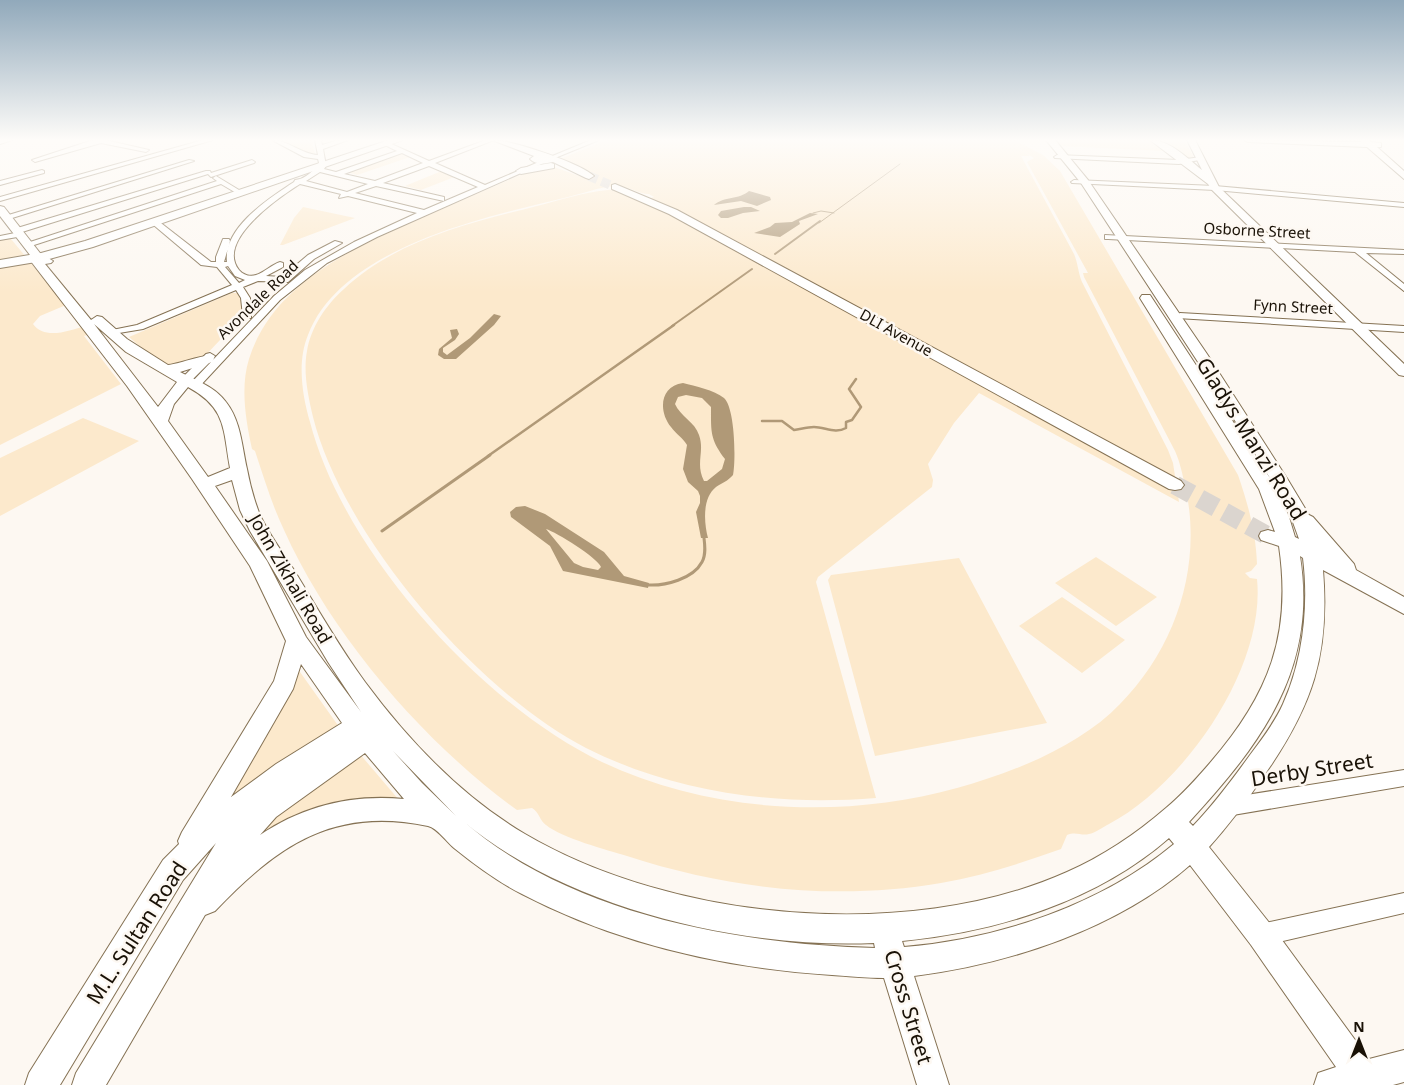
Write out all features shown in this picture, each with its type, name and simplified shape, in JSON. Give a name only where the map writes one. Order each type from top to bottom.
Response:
[{"type":"main road","points":[[5,263],[35,253],[154,222],[250,191]]},
{"type":"main road","name":"DLI Avenue","points":[[623,191],[678,215],[1175,485]]},
{"type":"main road","name":"Gladys Manzi Road","points":[[1084,191],[1122,259]]},
{"type":"main road","name":"Gladys Manzi Road","points":[[371,726],[483,822],[530,852],[590,881],[645,901],[706,916],[782,925],[884,928],[940,922],[998,911],[1044,896],[1087,879],[1142,846],[1172,821],[1235,752],[1269,699],[1283,666],[1290,638],[1294,604],[1292,549],[1306,528],[1298,511],[1249,429],[1176,315],[1085,191]]},
{"type":"main road","points":[[1219,191],[1404,372]]},
{"type":"main road","name":"John Zikhali Road","points":[[3,213],[35,253],[114,337],[212,396],[224,411],[232,434],[238,471],[253,520],[371,726]]},
{"type":"main road","name":"John Zikhali Road","points":[[35,253],[160,421],[256,559],[298,641],[371,726]]},
{"type":"main road","name":"Gladys Manzi Road","points":[[371,726],[437,815],[481,852],[520,879],[575,904],[647,930],[710,946],[772,957],[894,963],[951,955],[1051,930],[1129,893],[1160,872],[1192,846],[1228,807],[1279,733],[1293,708],[1306,674],[1312,634],[1292,549],[1278,508],[1230,428],[1140,289]]},
{"type":"main road","points":[[1156,314],[1176,315]]},
{"type":"main road","points":[[166,370],[186,367],[207,359]]},
{"type":"main road","points":[[160,421],[171,397],[193,384]]},
{"type":"main road","points":[[1230,428],[1249,429]]},
{"type":"main road","points":[[205,484],[238,471]]},
{"type":"main road","points":[[1298,511],[1345,567],[1363,584]]},
{"type":"main road","points":[[1292,549],[1404,606]]},
{"type":"main road","points":[[1292,549],[1404,617]]},
{"type":"main road","points":[[173,870],[282,690],[291,668],[298,641]]},
{"type":"main road","name":"M.L. Sultan Road","points":[[41,1085],[173,870],[211,830],[285,772],[371,726]]},
{"type":"main road","name":"M.L. Sultan Road","points":[[88,1085],[226,852],[267,809],[371,726]]},
{"type":"main road","points":[[180,928],[229,876],[252,855],[278,838],[300,827],[326,816],[354,811],[382,810],[437,815]]},
{"type":"main road","points":[[1172,821],[1261,935],[1365,1081]]},
{"type":"main road","name":"Cross Street","points":[[884,928],[933,1085]]},
{"type":"main road","points":[[1330,1085],[1365,1081],[1404,1066]]},
{"type":"street","points":[[0,199],[30,191]]},
{"type":"street","points":[[3,213],[85,191]]},
{"type":"street","points":[[0,238],[154,191]]},
{"type":"street","points":[[35,253],[199,191]]},
{"type":"street","points":[[236,191],[240,193]]},
{"type":"street","points":[[248,316],[248,302],[238,286],[220,266],[220,257],[229,234],[236,224],[281,191]]},
{"type":"street","points":[[327,191],[416,213]]},
{"type":"street","points":[[340,191],[416,213]]},
{"type":"street","points":[[342,196],[356,191]]},
{"type":"street","points":[[408,191],[441,199]]},
{"type":"street","name":"Avondale Road","points":[[193,384],[292,284],[320,262],[441,199],[467,191]]},
{"type":"street","name":"Avondale Road","points":[[193,384],[207,359],[284,280],[311,257],[340,242],[470,191]]},
{"type":"street","points":[[1260,191],[1404,205]]},
{"type":"street","points":[[268,200],[239,234],[231,252],[230,264],[238,274],[255,279],[284,280]]},
{"type":"street","points":[[154,222],[204,264],[220,266],[230,264]]},
{"type":"street","points":[[236,224],[246,224]]},
{"type":"street","points":[[229,234],[239,234]]},
{"type":"street","name":"Osborne Street","points":[[1108,237],[1404,252]]},
{"type":"street","points":[[340,242],[351,246]]},
{"type":"street","points":[[1358,250],[1404,288]]},
{"type":"street","name":"Avondale Road","points":[[114,337],[255,279],[280,265]]},
{"type":"street","name":"Fynn Street","points":[[1176,315],[1404,329]]},
{"type":"street","name":"Derby Street","points":[[1228,807],[1404,778]]},
{"type":"street","points":[[1261,935],[1404,903]]},
{"type":"shaded area","points":[[484,191],[591,191],[478,220],[428,237],[392,253],[358,274],[328,301],[308,335],[302,367],[305,400],[310,422],[327,471],[353,522],[385,571],[423,619],[466,663],[510,703],[556,736],[602,762],[644,779],[687,792],[732,801],[777,806],[868,805],[913,798],[957,788],[1022,766],[1085,733],[1120,704],[1140,681],[1157,656],[1181,602],[1187,574],[1190,515],[1177,455],[1084,277],[1083,273],[1088,273],[1043,191],[1071,191],[1238,475],[1248,508],[1256,552],[1257,564],[1251,571],[1245,573],[1250,578],[1257,579],[1256,613],[1248,649],[1234,685],[1215,720],[1192,752],[1165,781],[1138,806],[1109,824],[1091,833],[1067,835],[1061,849],[987,873],[941,883],[862,891],[782,889],[743,884],[704,877],[597,847],[553,830],[544,823],[532,808],[517,810],[448,753],[415,720],[383,684],[327,609],[284,530],[255,451],[252,449],[246,416],[244,393],[249,359],[261,331],[278,307],[300,286],[324,268],[351,252]]},
{"type":"shaded area","points":[[602,191],[617,191],[633,198],[646,199],[654,197],[634,191],[1040,191],[1074,254],[1082,282],[1168,450],[1173,463],[1179,502],[979,393],[954,423],[928,464],[933,480],[932,487],[818,577],[816,582],[876,798],[801,800],[727,793],[655,776],[620,763],[586,748],[544,723],[502,689],[460,650],[420,606],[384,559],[353,511],[329,463],[311,409],[306,367],[309,342],[325,309],[344,289],[364,272],[410,246],[460,227],[578,195]]},
{"type":"shaded area","points":[[749,191],[770,197],[771,200],[757,206],[741,201],[714,205],[722,200],[741,196]]},
{"type":"shaded area","points":[[303,207],[355,218],[280,245],[294,218]]},
{"type":"shaded area","points":[[751,207],[760,211],[743,213],[728,218],[721,218],[718,215],[721,211]]},
{"type":"shaded area","points":[[810,213],[818,214],[799,221],[800,224],[780,237],[754,233],[775,223],[792,222]]},
{"type":"shaded area","points":[[11,239],[66,305],[40,316],[33,324],[38,329],[50,333],[64,332],[85,326],[90,334],[84,336],[121,384],[0,445],[0,240]]},
{"type":"shaded area","points":[[232,293],[240,293],[243,298],[244,310],[237,322],[203,358],[169,366],[150,355],[129,337]]},
{"type":"shaded area","points":[[494,314],[501,316],[494,325],[456,359],[444,359],[438,355],[439,349],[452,338],[450,330],[457,329],[459,334],[455,340],[443,348],[443,352],[447,355],[470,338]]},
{"type":"shaded area","points":[[683,383],[715,393],[724,398],[730,412],[734,447],[733,475],[716,487],[708,498],[705,518],[708,538],[701,538],[696,512],[700,503],[700,496],[698,491],[688,482],[683,469],[687,445],[671,427],[664,414],[663,407],[666,394],[675,385]],"holes":[[[686,395],[702,398],[711,407],[712,435],[716,446],[725,459],[722,469],[707,481],[704,481],[701,475],[701,441],[697,430],[675,404],[678,397]]]},
{"type":"shaded area","points":[[83,418],[139,441],[0,516],[0,458]]},
{"type":"shaded area","points":[[525,506],[545,514],[604,552],[624,576],[649,583],[648,588],[563,571],[550,546],[511,517],[510,512],[516,507]],"holes":[[[546,529],[585,552],[601,567],[598,570],[574,563]]]},
{"type":"shaded area","points":[[1096,557],[1157,597],[1116,626],[1055,583]]},
{"type":"shaded area","points":[[959,558],[1047,723],[875,756],[828,580],[831,575]]},
{"type":"shaded area","points":[[1062,597],[1125,640],[1082,673],[1019,626]]},
{"type":"shaded area","points":[[295,665],[342,731],[201,831]]},
{"type":"shaded area","points":[[359,753],[399,800],[236,854],[249,836]]},
{"type":"waterway","points":[[833,213],[863,191]]},
{"type":"waterway","points":[[813,213],[821,211],[833,213]]},
{"type":"waterway","points":[[819,223],[833,213]]},
{"type":"waterway","points":[[775,254],[820,221]]},
{"type":"waterway","points":[[672,326],[752,269]]},
{"type":"waterway","points":[[488,456],[674,325]]},
{"type":"waterway","points":[[762,421],[782,421],[794,430],[811,427],[842,430],[846,428],[846,422],[852,420],[861,407],[849,389],[856,379]]},
{"type":"waterway","points":[[382,531],[490,455]]},
{"type":"waterway","points":[[648,585],[670,583],[685,577],[698,568],[702,562],[705,550],[704,538]]},
{"type":"tunnel","points":[[1175,485],[1268,536]]}]
